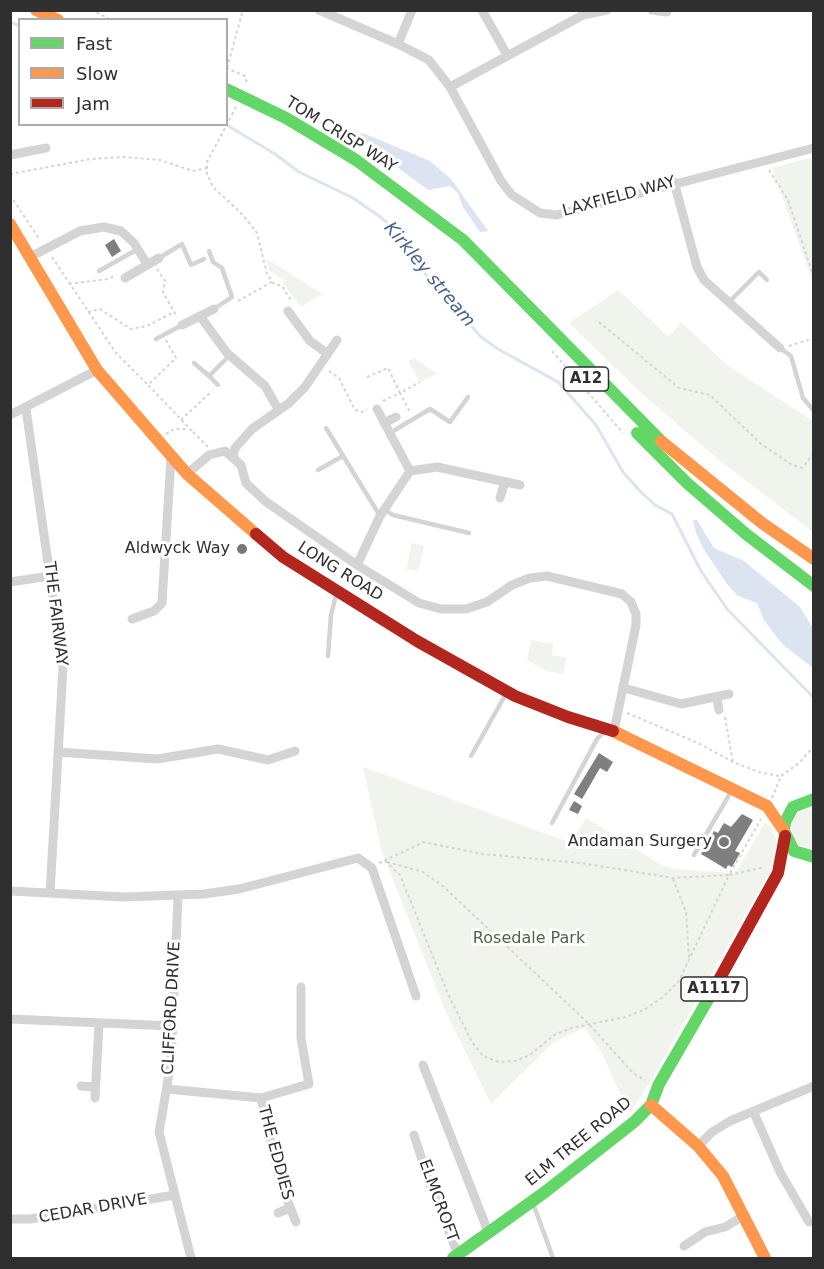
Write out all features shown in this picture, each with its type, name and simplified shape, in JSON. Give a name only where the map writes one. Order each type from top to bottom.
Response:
[{"type":"main road","points":[[36,10],[54,18]]},
{"type":"main road","name":"TOM CRISP WAY","points":[[228,91],[239,101],[356,160],[433,217]]},
{"type":"main road","name":"A12","points":[[433,217],[463,240],[492,267],[613,394],[670,449],[762,523],[813,559]]},
{"type":"main road","name":"A12","points":[[433,217],[524,307],[598,394],[687,483],[746,534],[813,586]]},
{"type":"main road","name":"LONG ROAD","points":[[10,224],[97,370],[187,474],[283,557],[337,588],[417,641],[507,692],[568,717],[611,730],[767,806],[794,851],[812,857]]},
{"type":"main road","points":[[767,806],[810,801]]},
{"type":"main road","name":"ELM TREE ROAD","points":[[455,1257],[532,1201],[633,1122],[651,1105],[659,1084],[755,919],[778,873],[788,814],[810,801]]},
{"type":"main road","points":[[778,873],[795,861],[812,857]]},
{"type":"main road","points":[[651,1105],[698,1146],[723,1176],[745,1215],[765,1258]]},
{"type":"street","name":"LAXFIELD WAY","points":[[319,10],[429,60],[450,87],[501,181],[512,195],[540,213],[556,214],[813,148]]},
{"type":"street","points":[[398,44],[412,10]]},
{"type":"street","points":[[482,10],[507,55]]},
{"type":"street","points":[[450,87],[584,15],[607,10]]},
{"type":"street","points":[[655,11],[666,12]]},
{"type":"street","points":[[10,154],[46,148]]},
{"type":"street","points":[[674,182],[697,267],[704,280],[780,348]]},
{"type":"street","points":[[30,257],[80,231],[104,227],[122,231],[138,249],[153,261],[125,278]]},
{"type":"street","points":[[182,325],[214,309]]},
{"type":"street","points":[[288,311],[310,341],[328,354]]},
{"type":"street","points":[[200,316],[230,355],[265,386],[278,409]]},
{"type":"street","points":[[233,456],[235,448],[252,429],[289,403],[305,387],[338,340]]},
{"type":"street","points":[[10,415],[26,409],[97,370]]},
{"type":"street","points":[[374,407],[410,471]]},
{"type":"street","name":"THE FAIRWAY","points":[[26,409],[63,668],[50,892]]},
{"type":"street","points":[[384,423],[396,417]]},
{"type":"street","points":[[187,474],[214,453],[225,451],[241,465],[246,483],[265,501],[357,566],[419,603],[441,609],[466,609],[487,602],[521,581],[548,576],[622,594],[631,602],[636,614],[624,688],[619,711],[611,730]]},
{"type":"street","points":[[132,619],[154,611],[162,603],[171,457]]},
{"type":"street","points":[[357,566],[382,513],[410,471],[437,467],[520,485]]},
{"type":"street","points":[[500,498],[504,482]]},
{"type":"street","points":[[10,582],[50,576]]},
{"type":"street","points":[[624,688],[681,704],[722,696],[719,710]]},
{"type":"street","points":[[58,752],[157,759],[218,750],[268,760],[295,751]]},
{"type":"street","points":[[10,891],[124,897],[178,896],[239,889],[358,858],[370,866],[417,996]]},
{"type":"street","name":"CLIFFORD DRIVE","points":[[178,896],[167,1089],[159,1132],[191,1258]]},
{"type":"street","points":[[402,988],[413,985]]},
{"type":"street","points":[[301,987],[301,1038],[313,1095]]},
{"type":"street","points":[[10,1019],[172,1026]]},
{"type":"street","points":[[94,1098],[99,1023]]},
{"type":"street","points":[[423,1065],[489,1234]]},
{"type":"street","points":[[167,1089],[261,1098],[309,1084]]},
{"type":"street","points":[[81,1086],[95,1087]]},
{"type":"street","points":[[698,1146],[712,1132],[730,1121],[754,1113],[813,1086]]},
{"type":"street","name":"THE EDDIES","points":[[261,1098],[280,1182],[296,1222]]},
{"type":"street","points":[[754,1113],[780,1172],[809,1222]]},
{"type":"street","name":"ELMCROFT","points":[[408,1152],[419,1142],[428,1179],[455,1257]]},
{"type":"street","name":"CEDAR DRIVE","points":[[10,1219],[30,1219],[175,1195]]},
{"type":"street","name":"THE EDDIES","points":[[278,1213],[290,1208]]},
{"type":"street","points":[[804,1213],[813,1208]]},
{"type":"street","points":[[684,1246],[705,1232],[725,1227],[745,1215]]},
{"type":"lane","points":[[153,261],[182,244],[191,265],[204,259]]},
{"type":"lane","points":[[99,271],[138,249]]},
{"type":"lane","points":[[209,251],[213,262],[222,268],[232,297],[214,309]]},
{"type":"lane","points":[[729,302],[759,272],[767,280]]},
{"type":"lane","points":[[156,339],[182,325]]},
{"type":"lane","points":[[780,348],[791,356],[803,398],[813,411]]},
{"type":"lane","points":[[209,376],[230,355]]},
{"type":"lane","points":[[194,363],[218,385]]},
{"type":"lane","points":[[390,433],[430,409],[450,422],[468,397]]},
{"type":"lane","points":[[326,428],[382,513],[469,533]]},
{"type":"lane","points":[[318,470],[343,456]]},
{"type":"lane","points":[[328,656],[331,615],[337,588]]},
{"type":"lane","points":[[471,756],[507,692]]},
{"type":"lane","points":[[552,823],[597,739],[611,730]]},
{"type":"lane","points":[[694,855],[734,788]]},
{"type":"lane","points":[[532,1201],[553,1258]]},
{"type":"path","points":[[91,10],[108,18]]},
{"type":"path","points":[[228,64],[243,10]]},
{"type":"path","points":[[228,68],[245,76],[247,84],[228,124]]},
{"type":"path","points":[[227,126],[207,162],[213,188],[243,215],[257,233],[267,274],[272,282],[282,286],[297,309],[288,311]]},
{"type":"path","points":[[10,174],[80,161],[124,157],[160,160],[193,171],[207,168]]},
{"type":"path","points":[[763,160],[788,200],[813,278]]},
{"type":"path","points":[[10,195],[116,353],[214,453]]},
{"type":"path","points":[[153,261],[165,281],[163,292],[182,325]]},
{"type":"path","points":[[237,302],[272,282]]},
{"type":"path","points":[[88,312],[100,309],[131,329],[147,326],[174,312]]},
{"type":"path","points":[[599,322],[679,388],[715,399],[761,444],[792,465],[802,468],[813,453]]},
{"type":"path","points":[[148,385],[176,358],[163,335]]},
{"type":"path","points":[[780,348],[813,338]]},
{"type":"path","points":[[549,348],[585,392],[629,439]]},
{"type":"path","points":[[321,366],[339,378],[355,410],[362,412],[420,382]]},
{"type":"path","points":[[367,378],[388,368],[413,419]]},
{"type":"path","points":[[181,420],[218,385]]},
{"type":"path","points":[[157,442],[174,429],[186,428],[193,432]]},
{"type":"path","points":[[722,696],[734,762]]},
{"type":"path","points":[[619,711],[698,743],[734,762],[759,772],[781,776]]},
{"type":"path","points":[[385,861],[400,875],[448,994],[472,1042],[483,1056],[499,1062],[515,1061],[530,1055],[554,1035],[588,1023],[626,1017],[644,1010],[663,997],[679,981],[729,875],[781,776],[799,763],[813,746]]},
{"type":"path","points":[[370,866],[424,842],[482,854],[581,863],[673,878],[729,875],[765,866],[778,873]]},
{"type":"path","points":[[385,861],[423,873],[444,887],[588,1023],[633,1073],[659,1084]]},
{"type":"path","points":[[673,878],[686,912],[689,961]]},
{"type":"green space","points":[[814,157],[813,283],[772,168]]},
{"type":"green space","points":[[267,259],[322,294],[301,307],[283,284],[284,280],[269,270]]},
{"type":"green space","points":[[618,290],[669,337],[681,322],[727,365],[813,421],[813,532],[719,460],[641,393],[569,323]]},
{"type":"green space","points":[[414,358],[437,374],[420,382],[408,361]]},
{"type":"green space","points":[[412,543],[424,546],[418,571],[406,569]]},
{"type":"green space","points":[[531,640],[553,644],[552,655],[567,658],[563,674],[546,671],[527,660]]},
{"type":"green space","name":"Rosedale Park","points":[[363,767],[571,843],[586,818],[663,866],[675,869],[735,873],[765,823],[771,827],[776,839],[777,858],[650,1082],[629,1114],[602,1053],[584,1028],[554,1042],[491,1104],[446,1012],[382,852]]},
{"type":"green space","points":[[813,808],[813,851],[794,842],[791,822],[797,813]]},
{"type":"shaded area","points":[[363,133],[430,161],[451,179],[488,231],[480,232],[463,207],[458,193],[450,186],[428,190],[359,139],[359,134]]},
{"type":"shaded area","points":[[693,520],[697,520],[714,548],[744,561],[800,607],[813,628],[813,668],[782,644],[764,620],[757,603],[738,596],[727,584],[703,548]]},
{"type":"building","points":[[114,239],[121,251],[112,257],[105,245]]},
{"type":"building","points":[[599,753],[613,762],[607,772],[600,768],[582,799],[574,794]]},
{"type":"building","points":[[574,801],[582,806],[578,814],[569,810]]},
{"type":"building","name":"Andaman Surgery","points":[[742,814],[753,820],[735,851],[740,853],[732,867],[728,865],[726,869],[701,854],[714,831],[718,833],[724,823],[731,827]]},
{"type":"waterway","name":"Kirkley stream","points":[[10,22],[18,25]]},
{"type":"waterway","name":"Kirkley stream","points":[[228,126],[275,154],[299,172],[353,198],[379,216],[395,229],[422,270],[481,337],[558,382],[596,425],[623,472],[655,505],[672,514],[701,571],[727,609],[814,698]]},
{"type":"traffic: fast","points":[[228,90],[286,118],[356,160],[463,240],[661,441]]},
{"type":"traffic: fast","points":[[637,433],[687,483],[746,534],[814,586]]},
{"type":"traffic: fast","points":[[814,799],[793,807],[785,822],[784,831],[794,851],[814,857]]},
{"type":"traffic: fast","points":[[453,1258],[545,1192],[634,1122],[651,1105],[659,1084],[710,996]]},
{"type":"traffic: slow","points":[[36,10],[54,18]]},
{"type":"traffic: slow","points":[[10,224],[97,370],[187,474],[256,534]]},
{"type":"traffic: slow","points":[[661,441],[762,523],[814,559]]},
{"type":"traffic: slow","points":[[613,731],[767,806],[784,831]]},
{"type":"traffic: slow","points":[[651,1105],[698,1146],[723,1176],[765,1258]]},
{"type":"traffic: jam","points":[[256,534],[283,557],[417,641],[515,696],[568,717],[613,731]]},
{"type":"traffic: jam","points":[[710,996],[778,873],[785,836]]},
{"type":"place","name":"Aldwyck Way","points":[[242,549]]},
{"type":"place","name":"Andaman Surgery","points":[[724,842]]}]
